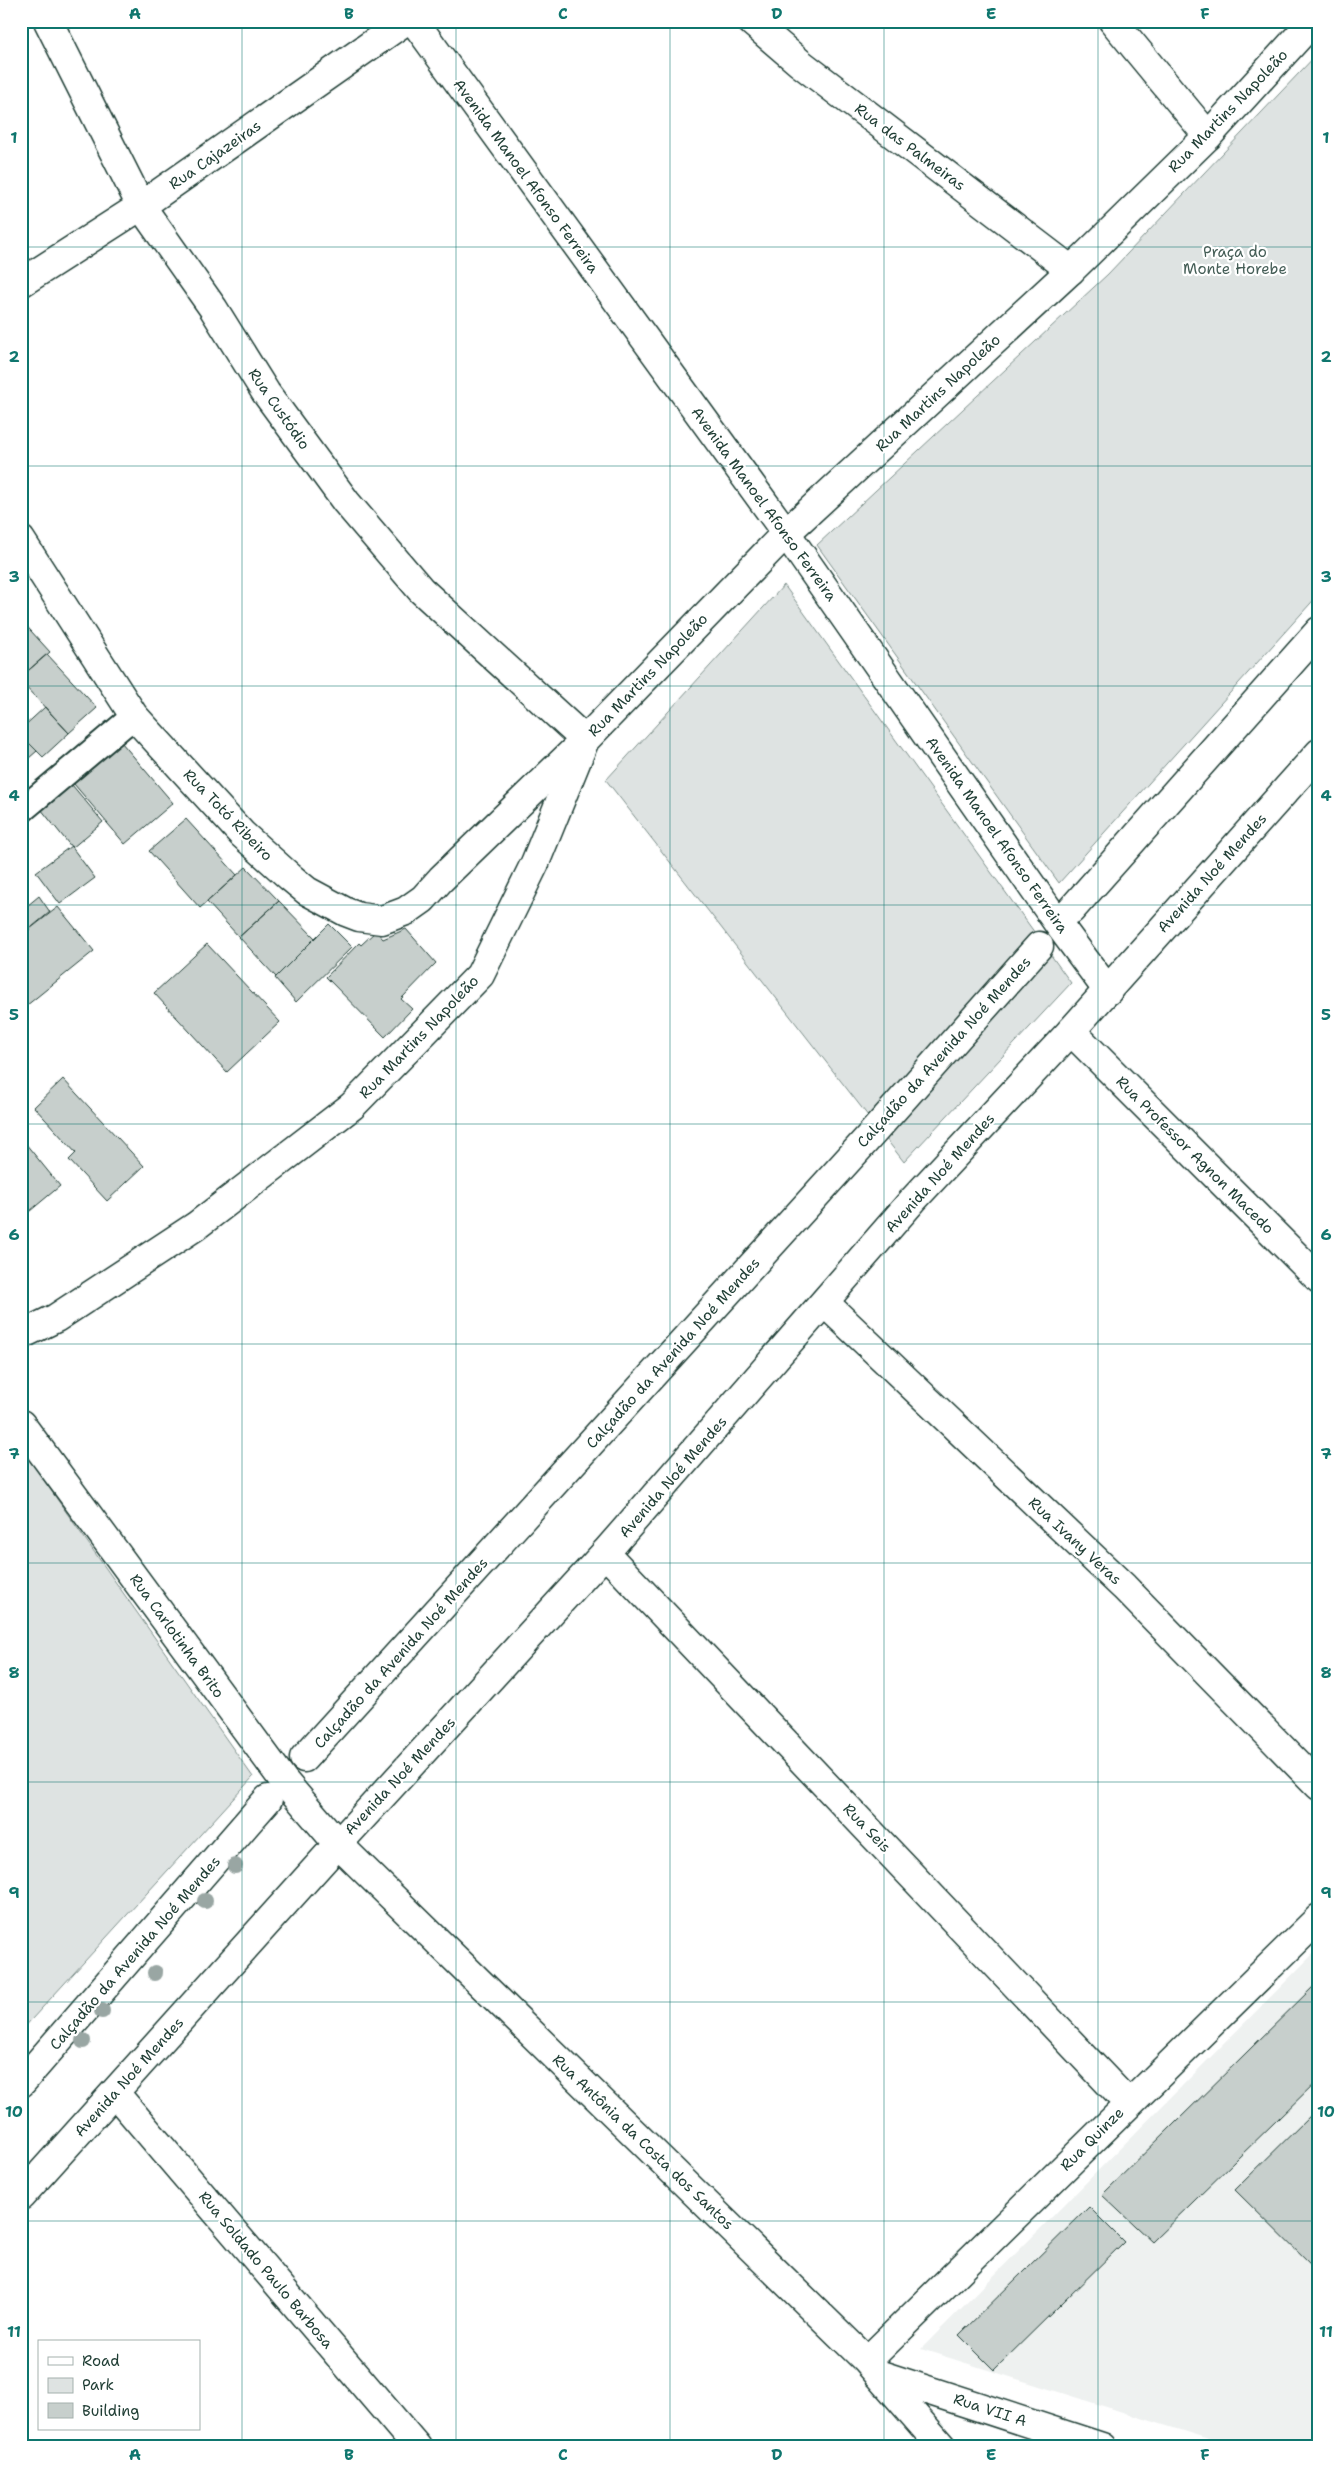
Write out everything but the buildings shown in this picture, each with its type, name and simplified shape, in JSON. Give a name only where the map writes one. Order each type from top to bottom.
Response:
[{"type":"street","name":"Rua Custódio","points":[[48,21],[141,206],[213,308],[266,394],[346,502],[422,590],[585,740]]},
{"type":"street","name":"Rua Cajazeiras","points":[[21,283],[141,206],[405,21]]},
{"type":"street","name":"Avenida Manoel Afonso Ferreira","points":[[414,21],[786,533],[1059,925],[1108,990]]},
{"type":"street","name":"Rua das Palmeiras","points":[[751,21],[800,63],[1071,270]]},
{"type":"street","points":[[1113,21],[1208,136]]},
{"type":"street","name":"Rua Martins Napoleão","points":[[21,1335],[56,1318],[196,1226],[352,1106],[480,975],[535,863],[585,740],[786,533],[1071,270],[1208,136],[1314,21]]},
{"type":"street","name":"Rua Totó Ribeiro","points":[[24,550],[134,716],[242,834],[290,878],[307,891],[359,917],[382,920],[406,911],[423,899],[441,879],[585,740]]},
{"type":"street","points":[[1071,910],[1319,631]]},
{"type":"street","name":"Avenida Noé Mendes","points":[[21,2196],[338,1844],[606,1553],[913,1200],[1072,1031],[1316,762]]},
{"type":"street","name":"Calçadão da Avenida Noé Mendes","points":[[304,1758],[861,1145],[1039,946]]},
{"type":"street","name":"Rua Professor Agnon Macedo","points":[[1072,1031],[1319,1279]]},
{"type":"street","name":"Rua Ivany Veras","points":[[825,1303],[1124,1588],[1319,1786]]},
{"type":"street","name":"Rua Carlotinha Brito","points":[[21,1424],[284,1781],[338,1844]]},
{"type":"street","name":"Rua Seis","points":[[606,1553],[1128,2103]]},
{"type":"street","name":"Calçadão da Avenida Noé Mendes","points":[[21,2083],[268,1800]]},
{"type":"street","name":"Rua Antônia da Costa dos Santos","points":[[338,1844],[872,2367],[942,2447]]},
{"type":"street","name":"Rua Quinze","points":[[872,2367],[1128,2103],[1319,1918]]},
{"type":"street","name":"Rua Soldado Paulo Barbosa","points":[[115,2093],[417,2447]]},
{"type":"street","name":"Rua VII A","points":[[872,2367],[1102,2447]]},
{"type":"lane","points":[[21,811],[134,716]]},
{"type":"shaded area","points":[[1319,1948],[1319,2447],[1234,2447],[921,2349]]},
{"type":"green space","name":"Praça do Monte Horebe","points":[[1319,52],[1319,594],[1059,883],[817,545],[1108,274]]},
{"type":"green space","points":[[784,585],[1071,983],[904,1162],[606,780]]},
{"type":"green space","points":[[21,1448],[253,1777],[21,2031]]}]
